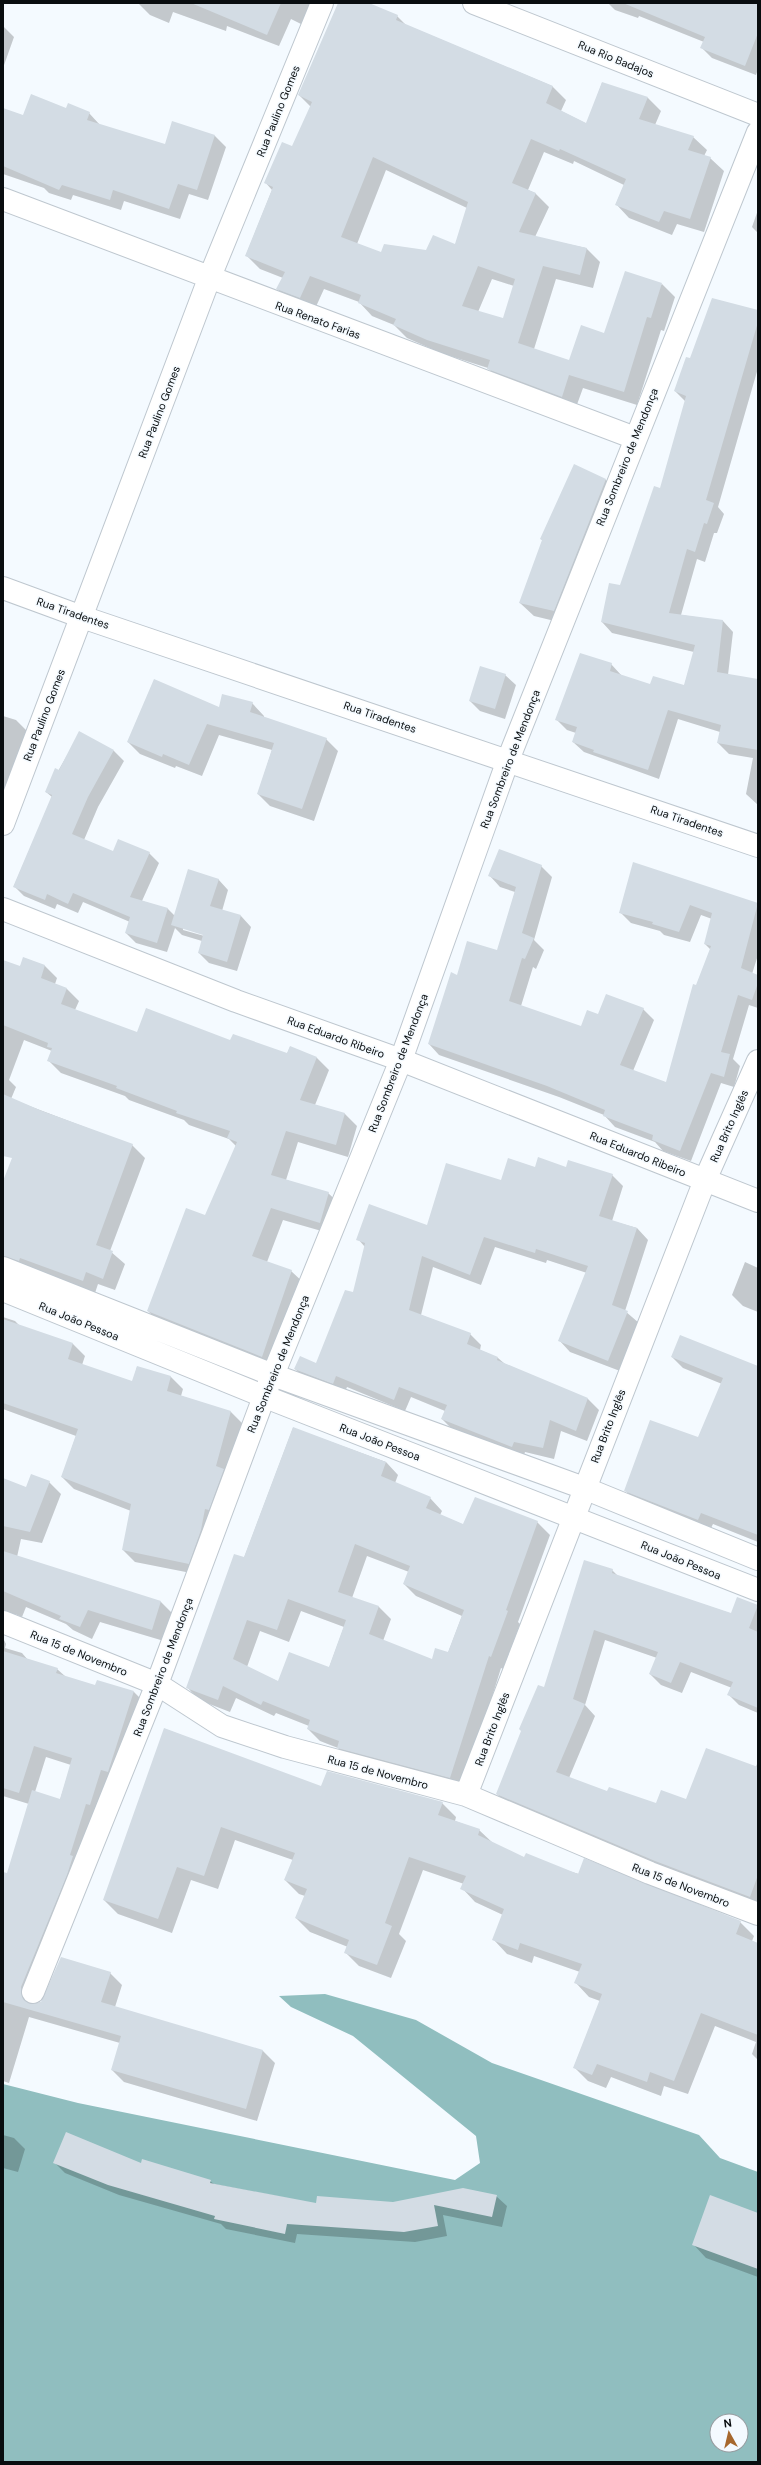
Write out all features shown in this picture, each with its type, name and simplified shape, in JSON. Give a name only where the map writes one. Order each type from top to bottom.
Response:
[{"type":"street","name":"Rua Paulino Gomes","points":[[3,824],[209,279],[322,3]]},
{"type":"street","name":"Rua Rio Badajos","points":[[474,3],[758,115]]},
{"type":"street","name":"Rua Sombreiro de Mendonça","points":[[33,1992],[158,1684],[263,1396],[273,1375],[400,1060],[508,760],[758,132]]},
{"type":"street","name":"Rua Renato Farias","points":[[3,199],[209,279],[635,438]]},
{"type":"street","name":"Rua Tiradentes","points":[[3,588],[82,617],[508,760],[758,846]]},
{"type":"street","name":"Rua Eduardo Ribeiro","points":[[3,908],[236,1001],[400,1060],[758,1201]]},
{"type":"street","name":"Rua Brito Inglês","points":[[466,1795],[584,1488],[705,1180],[758,1060]]},
{"type":"street","name":"Rua João Pessoa","points":[[3,1268],[273,1375],[584,1488],[758,1559]]},
{"type":"street","name":"Rua João Pessoa","points":[[3,1290],[263,1396],[758,1590]]},
{"type":"street","name":"Rua 15 de Novembro","points":[[3,1622],[158,1684],[222,1726],[285,1747],[466,1795],[650,1873],[758,1914]]},
{"type":"water","points":[[325,1994],[416,2020],[492,2063],[699,2135],[720,2158],[758,2172],[758,2462],[3,2462],[3,2084],[78,2103],[455,2180],[480,2163],[476,2136],[353,2036],[291,2007],[279,1996]]},
{"type":"building","points":[[191,3],[281,3],[267,35]]},
{"type":"building","points":[[338,3],[369,3],[398,15],[396,20],[553,86],[546,103],[586,123],[602,82],[648,97],[639,119],[694,136],[688,150],[711,157],[690,219],[664,211],[659,222],[615,205],[626,179],[560,149],[559,151],[531,139],[512,183],[536,193],[519,232],[587,248],[580,275],[543,266],[518,343],[569,360],[581,325],[604,333],[625,271],[662,283],[651,318],[647,317],[624,392],[569,375],[562,397],[487,369],[490,360],[427,340],[393,325],[396,319],[358,303],[361,295],[310,276],[300,298],[276,289],[285,272],[245,256],[273,187],[264,183],[282,142],[292,146],[312,102],[298,95]],"holes":[[[373,157],[468,202],[455,244],[433,235],[426,250],[384,244],[381,252],[341,237]],[[478,266],[515,279],[503,318],[462,306]]]},
{"type":"building","points":[[623,3],[758,3],[758,33],[745,66],[700,48],[705,37]]},
{"type":"building","points":[[31,94],[66,108],[68,103],[90,112],[87,120],[165,144],[172,121],[215,135],[197,190],[178,184],[169,209],[113,190],[110,200],[62,185],[59,190],[3,166],[3,108],[23,115]]},
{"type":"building","points":[[712,298],[758,310],[758,322],[706,500],[714,503],[707,524],[704,523],[695,552],[687,549],[669,613],[723,620],[717,672],[758,679],[758,750],[717,743],[721,725],[668,710],[648,770],[593,752],[594,750],[572,742],[577,727],[555,720],[580,653],[612,663],[610,671],[650,684],[653,676],[684,685],[695,645],[601,622],[609,583],[620,585],[654,486],[660,488],[686,396],[674,391],[686,357],[690,358]]},
{"type":"building","points":[[574,464],[606,479],[554,611],[519,603],[542,540],[540,539]]},
{"type":"building","points":[[480,666],[506,674],[495,709],[469,701]]},
{"type":"building","points":[[154,679],[219,707],[222,694],[253,702],[250,712],[327,738],[302,809],[257,794],[274,743],[207,724],[189,765],[163,754],[162,757],[127,742]]},
{"type":"building","points":[[79,731],[114,750],[88,797],[72,834],[113,851],[118,839],[150,852],[130,897],[168,908],[157,943],[125,933],[130,917],[73,893],[68,904],[47,894],[45,900],[13,887],[52,795],[45,792],[55,768],[59,770]]},
{"type":"building","points":[[499,849],[542,865],[522,933],[534,938],[525,959],[522,958],[509,1001],[581,1026],[587,1010],[598,1014],[606,994],[644,1008],[620,1065],[666,1082],[693,984],[696,985],[711,946],[704,944],[712,913],[690,905],[679,932],[652,924],[653,922],[619,913],[633,862],[758,903],[741,968],[758,975],[758,983],[752,1000],[738,995],[721,1052],[730,1054],[724,1077],[711,1073],[680,1151],[652,1140],[653,1135],[603,1116],[605,1110],[547,1086],[428,1044],[451,972],[457,975],[467,941],[497,950],[516,887],[488,876]]},
{"type":"building","points":[[188,869],[219,879],[210,906],[241,915],[227,962],[198,953],[203,935],[171,925]]},
{"type":"building","points":[[23,957],[45,965],[41,978],[67,988],[61,1004],[137,1032],[146,1008],[230,1040],[233,1034],[287,1053],[290,1046],[317,1057],[300,1100],[345,1113],[336,1145],[286,1131],[271,1175],[329,1192],[320,1223],[271,1208],[252,1256],[292,1270],[262,1357],[147,1311],[186,1208],[205,1215],[237,1142],[227,1138],[230,1131],[176,1113],[177,1111],[116,1088],[117,1086],[47,1061],[52,1048],[47,1047],[48,1043],[3,1025],[3,960],[20,966]]},
{"type":"building","points":[[3,1094],[42,1111],[133,1144],[96,1245],[113,1251],[103,1279],[86,1272],[83,1281],[20,1258],[19,1261],[3,1256],[3,1181],[12,1158],[3,1156]]},
{"type":"building","points":[[538,1157],[566,1167],[568,1160],[613,1174],[599,1216],[637,1228],[612,1305],[628,1311],[608,1361],[558,1341],[588,1266],[536,1249],[535,1253],[484,1237],[470,1275],[422,1256],[409,1310],[471,1333],[467,1344],[498,1357],[497,1360],[588,1398],[576,1431],[550,1420],[543,1448],[514,1442],[512,1447],[441,1419],[447,1405],[399,1387],[394,1400],[336,1376],[333,1384],[294,1369],[300,1356],[316,1363],[345,1290],[353,1292],[365,1243],[356,1240],[369,1204],[427,1225],[446,1163],[501,1180],[508,1158],[535,1167]]},
{"type":"building","points":[[3,1319],[73,1343],[68,1359],[132,1381],[137,1366],[171,1376],[167,1391],[231,1411],[216,1466],[224,1469],[209,1510],[205,1509],[201,1530],[189,1564],[122,1550],[131,1504],[61,1477],[78,1429],[3,1403]]},
{"type":"building","points":[[680,1335],[758,1366],[758,1535],[701,1513],[698,1520],[624,1491],[650,1420],[698,1437],[723,1378],[671,1357]]},
{"type":"building","points":[[293,1427],[386,1462],[381,1476],[431,1497],[426,1508],[463,1524],[475,1497],[538,1521],[506,1610],[508,1611],[491,1657],[489,1656],[450,1778],[337,1748],[339,1741],[307,1729],[310,1720],[263,1701],[261,1705],[223,1686],[218,1700],[186,1688],[234,1554],[244,1557]],"holes":[[[355,1544],[410,1566],[403,1584],[464,1610],[448,1652],[435,1648],[432,1659],[369,1634],[379,1606],[338,1592]],[[288,1599],[346,1620],[329,1667],[289,1652],[278,1681],[233,1659],[247,1620],[277,1630]]]},
{"type":"building","points":[[31,1474],[50,1481],[30,1532],[3,1526],[3,1478],[26,1487]]},
{"type":"building","points":[[3,1551],[161,1601],[152,1630],[88,1610],[80,1627],[59,1619],[61,1616],[3,1591]]},
{"type":"building","points":[[584,1560],[613,1569],[612,1573],[731,1613],[737,1597],[758,1605],[749,1628],[758,1632],[758,1708],[727,1695],[733,1682],[680,1662],[671,1683],[649,1674],[658,1652],[594,1630],[573,1699],[585,1704],[556,1772],[607,1791],[609,1787],[656,1803],[661,1790],[686,1799],[706,1748],[758,1767],[758,1875],[750,1897],[655,1861],[496,1794],[521,1731],[519,1729],[538,1685],[544,1687]]},
{"type":"building","points":[[3,1651],[58,1668],[56,1673],[95,1685],[97,1680],[134,1691],[108,1772],[101,1770],[90,1805],[86,1804],[70,1855],[73,1856],[67,1875],[21,1987],[23,1999],[34,2004],[41,2002],[61,1957],[111,1972],[101,2002],[263,2050],[246,2109],[111,2070],[121,2036],[3,2002],[3,1872],[7,1873],[32,1790],[60,1799],[72,1758],[34,1746],[19,1793],[3,1788]]},
{"type":"building","points":[[164,1728],[321,1786],[327,1771],[443,1802],[438,1815],[480,1829],[478,1835],[524,1857],[526,1853],[578,1874],[584,1858],[741,1921],[736,1934],[758,1943],[758,2035],[701,2013],[674,2081],[650,2072],[647,2082],[597,2064],[592,2075],[573,2068],[602,1994],[574,1983],[582,1964],[520,1943],[518,1950],[492,1940],[504,1909],[460,1889],[466,1876],[409,1857],[385,1923],[392,1926],[377,1965],[344,1953],[349,1940],[295,1918],[307,1889],[284,1880],[295,1853],[221,1827],[204,1876],[177,1867],[158,1919],[103,1900]]},
{"type":"building","points":[[66,2132],[141,2163],[142,2159],[211,2180],[210,2183],[316,2203],[317,2196],[393,2202],[463,2188],[497,2195],[492,2217],[434,2205],[438,2226],[404,2232],[287,2224],[285,2234],[214,2219],[215,2216],[108,2185],[53,2163]]},
{"type":"building","points":[[710,2195],[758,2213],[758,2269],[692,2245]]}]
